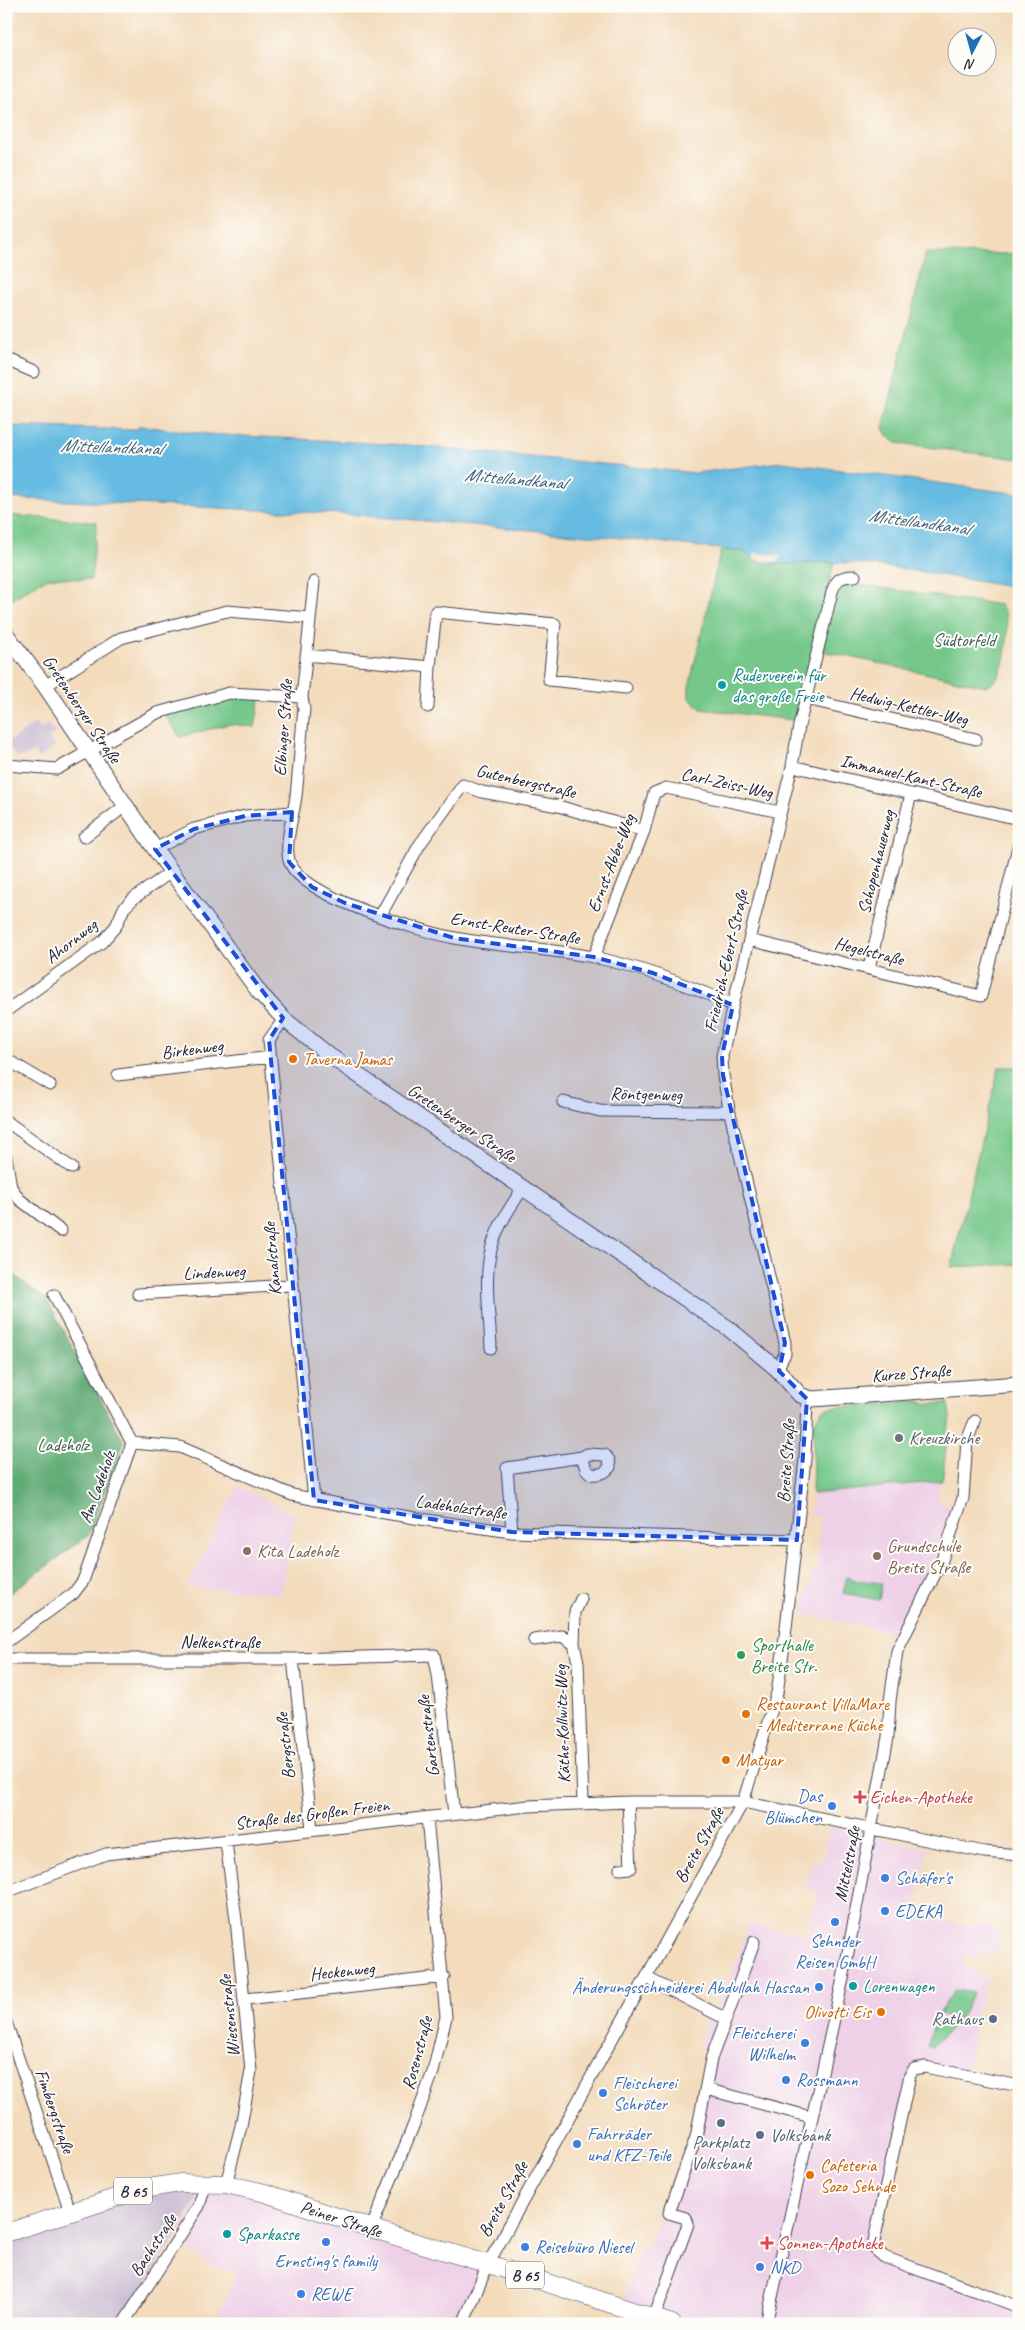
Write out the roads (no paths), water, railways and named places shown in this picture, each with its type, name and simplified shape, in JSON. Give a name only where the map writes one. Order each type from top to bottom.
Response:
[{"type":"main road","name":"Gretenberger Straße","points":[[6,634],[45,686],[171,872],[259,992],[284,1019],[337,1061],[728,1328],[776,1369],[800,1395],[807,1399]]},
{"type":"main road","name":"Kurze Straße","points":[[807,1399],[1019,1384]]},
{"type":"main road","name":"Peiner Straße","points":[[6,2234],[143,2189],[169,2184],[226,2184],[264,2194],[488,2264],[672,2324]]},
{"type":"street","points":[[6,360],[34,372]]},
{"type":"street","name":"Friedrich-Ebert-Straße","points":[[776,1369],[786,1354],[786,1343],[729,1109],[722,1056],[834,585],[838,579],[844,576],[855,576]]},
{"type":"street","name":"Elbinger Straße","points":[[297,874],[289,862],[288,849],[304,709],[302,697],[314,582]]},
{"type":"street","points":[[45,686],[121,638],[227,611],[310,618]]},
{"type":"street","points":[[428,707],[436,612],[555,624],[549,680],[626,688]]},
{"type":"street","points":[[306,655],[430,667]]},
{"type":"street","points":[[6,765],[57,769],[157,713],[229,693],[302,697]]},
{"type":"street","name":"Hedwig-Kettler-Weg","points":[[806,699],[976,739]]},
{"type":"street","name":"Immanuel-Kant-Straße","points":[[792,766],[1014,818],[1019,823]]},
{"type":"street","name":"Gutenbergstraße","points":[[380,916],[420,844],[463,785],[482,792],[558,806],[644,831]]},
{"type":"street","name":"Carl-Zeiss-Weg","points":[[666,788],[780,812]]},
{"type":"street","name":"Ernst-Abbe-Weg","points":[[594,957],[644,831],[654,793],[666,788]]},
{"type":"street","name":"Schopenhauerweg","points":[[869,968],[911,794]]},
{"type":"street","points":[[84,837],[125,806]]},
{"type":"street","points":[[155,849],[194,829],[245,816],[292,812]]},
{"type":"street","name":"Hegelstraße","points":[[749,940],[981,996],[1019,843]]},
{"type":"street","name":"Ahornweg","points":[[6,1011],[102,942],[116,926],[124,908],[134,898],[171,872]]},
{"type":"street","name":"Ernst-Reuter-Straße","points":[[297,874],[312,887],[345,903],[380,916],[454,938],[594,957],[653,973],[733,1005]]},
{"type":"street","name":"Kanalstraße","points":[[284,1019],[269,1040],[314,1500]]},
{"type":"street","name":"Birkenweg","points":[[118,1075],[271,1058]]},
{"type":"street","points":[[6,1059],[50,1085]]},
{"type":"street","name":"Röntgenweg","points":[[563,1102],[600,1110],[718,1112],[729,1109]]},
{"type":"street","points":[[6,1121],[72,1168]]},
{"type":"street","points":[[6,1157],[11,1187],[19,1199],[61,1232]]},
{"type":"street","points":[[491,1348],[488,1265],[498,1229],[523,1188]]},
{"type":"street","name":"Lindenweg","points":[[138,1294],[292,1285]]},
{"type":"street","name":"Am Ladeholz","points":[[6,1642],[73,1594],[83,1581],[132,1443],[54,1294]]},
{"type":"street","name":"Breite Straße","points":[[463,2324],[488,2264],[743,1802],[777,1693],[797,1540],[805,1459],[807,1399]]},
{"type":"street","name":"Mittelstraße","points":[[766,2324],[844,1974],[888,1737],[890,1701],[897,1651],[945,1551],[962,1498],[967,1440],[975,1421]]},
{"type":"street","name":"Ladeholzstraße","points":[[132,1443],[180,1447],[292,1495],[512,1532],[797,1540]]},
{"type":"street","points":[[512,1532],[507,1468],[582,1457]]},
{"type":"street","name":"Käthe-Kollwitz-Weg","points":[[581,1599],[575,1612],[574,1644],[578,1662],[583,1803]]},
{"type":"street","name":"Käthe-Kollwitz-Weg","points":[[534,1640],[562,1636],[574,1644]]},
{"type":"street","name":"Nelkenstraße","points":[[6,1660],[293,1659],[434,1654]]},
{"type":"street","name":"Gartenstraße","points":[[434,1654],[454,1814]]},
{"type":"street","name":"Bergstraße","points":[[293,1659],[312,1829]]},
{"type":"street","points":[[620,1869],[631,1868],[628,1802]]},
{"type":"street","name":"Straße des Großen Freien","points":[[6,1892],[106,1854],[226,1842],[312,1829],[528,1806],[583,1803],[743,1802],[984,1852],[1019,1855]]},
{"type":"street","name":"Rosenstraße","points":[[371,2229],[433,2072],[446,2017],[444,1977],[427,1818]]},
{"type":"street","name":"Wiesenstraße","points":[[226,1842],[252,2071],[241,2126],[226,2184]]},
{"type":"street","points":[[654,2318],[688,2224],[686,2218],[669,2213],[696,2137],[711,2059],[754,1942]]},
{"type":"street","name":"Heckenweg","points":[[245,1999],[444,1977]]},
{"type":"street","points":[[647,1978],[726,2019]]},
{"type":"street","name":"Fimbergstraße","points":[[6,2022],[70,2212]]},
{"type":"street","points":[[1019,2086],[925,2067],[914,2069],[910,2075],[874,2241],[876,2250],[884,2257],[1019,2307]]},
{"type":"street","points":[[706,2089],[811,2117]]},
{"type":"street","name":"Bachstraße","points":[[122,2324],[198,2206],[206,2183]]},
{"type":"water","name":"Mittellandkanal","points":[[6,426],[135,430],[140,426],[207,434],[407,445],[696,473],[781,462],[1019,494],[1019,588],[874,565],[826,562],[770,564],[751,558],[746,552],[622,538],[346,514],[6,498]]},
{"type":"place","name":"Ruderverein für das große Freie","points":[[722,685]]},
{"type":"place","name":"Taverna Jamas","points":[[293,1059]]},
{"type":"place","name":"Kreuzkirche","points":[[899,1438]]},
{"type":"place","name":"Kita Ladeholz","points":[[247,1551]]},
{"type":"place","name":"Grundschule Breite Straße","points":[[877,1556]]},
{"type":"place","name":"Sporthalle Breite Str.","points":[[741,1655]]},
{"type":"place","name":"Restaurant VillaMare - Mediterrane Küche","points":[[746,1714]]},
{"type":"place","name":"Matyar","points":[[726,1760]]},
{"type":"place","name":"Eichen-Apotheke","points":[[860,1797]]},
{"type":"place","name":"Das Blümchen","points":[[832,1806]]},
{"type":"place","name":"Schäfer's","points":[[885,1878]]},
{"type":"place","name":"EDEKA","points":[[885,1911]]},
{"type":"place","name":"Sehnder Reisen GmbH","points":[[835,1922]]},
{"type":"place","name":"Lorenwagen","points":[[853,1986]]},
{"type":"place","name":"Änderungsschneiderei Abdullah Hassan","points":[[819,1987]]},
{"type":"place","name":"Olivotti Eis","points":[[881,2012]]},
{"type":"place","name":"Rathaus","points":[[993,2019]]},
{"type":"place","name":"Fleischerei Wilhelm","points":[[805,2043]]},
{"type":"place","name":"Rossmann","points":[[786,2080]]},
{"type":"place","name":"Fleischerei Schröter","points":[[603,2093]]},
{"type":"place","name":"Parkplatz Volksbank","points":[[721,2123]]},
{"type":"place","name":"Volksbank","points":[[760,2135]]},
{"type":"place","name":"Fahrräder und KFZ-Teile","points":[[577,2144]]},
{"type":"place","name":"Cafeteria Sozo Sehnde","points":[[810,2175]]},
{"type":"place","name":"Sparkasse","points":[[227,2234]]},
{"type":"place","name":"Ernsting's family","points":[[326,2242]]},
{"type":"place","name":"Sonnen-Apotheke","points":[[767,2243]]},
{"type":"place","name":"Reisebüro Niesel","points":[[525,2247]]},
{"type":"place","name":"NKD","points":[[760,2267]]},
{"type":"place","name":"REWE","points":[[301,2294]]},
{"type":"park label","name":"Südtorfeld","points":[[964,640]]},
{"type":"park label","name":"Ladeholz","points":[[63,1445]]}]
